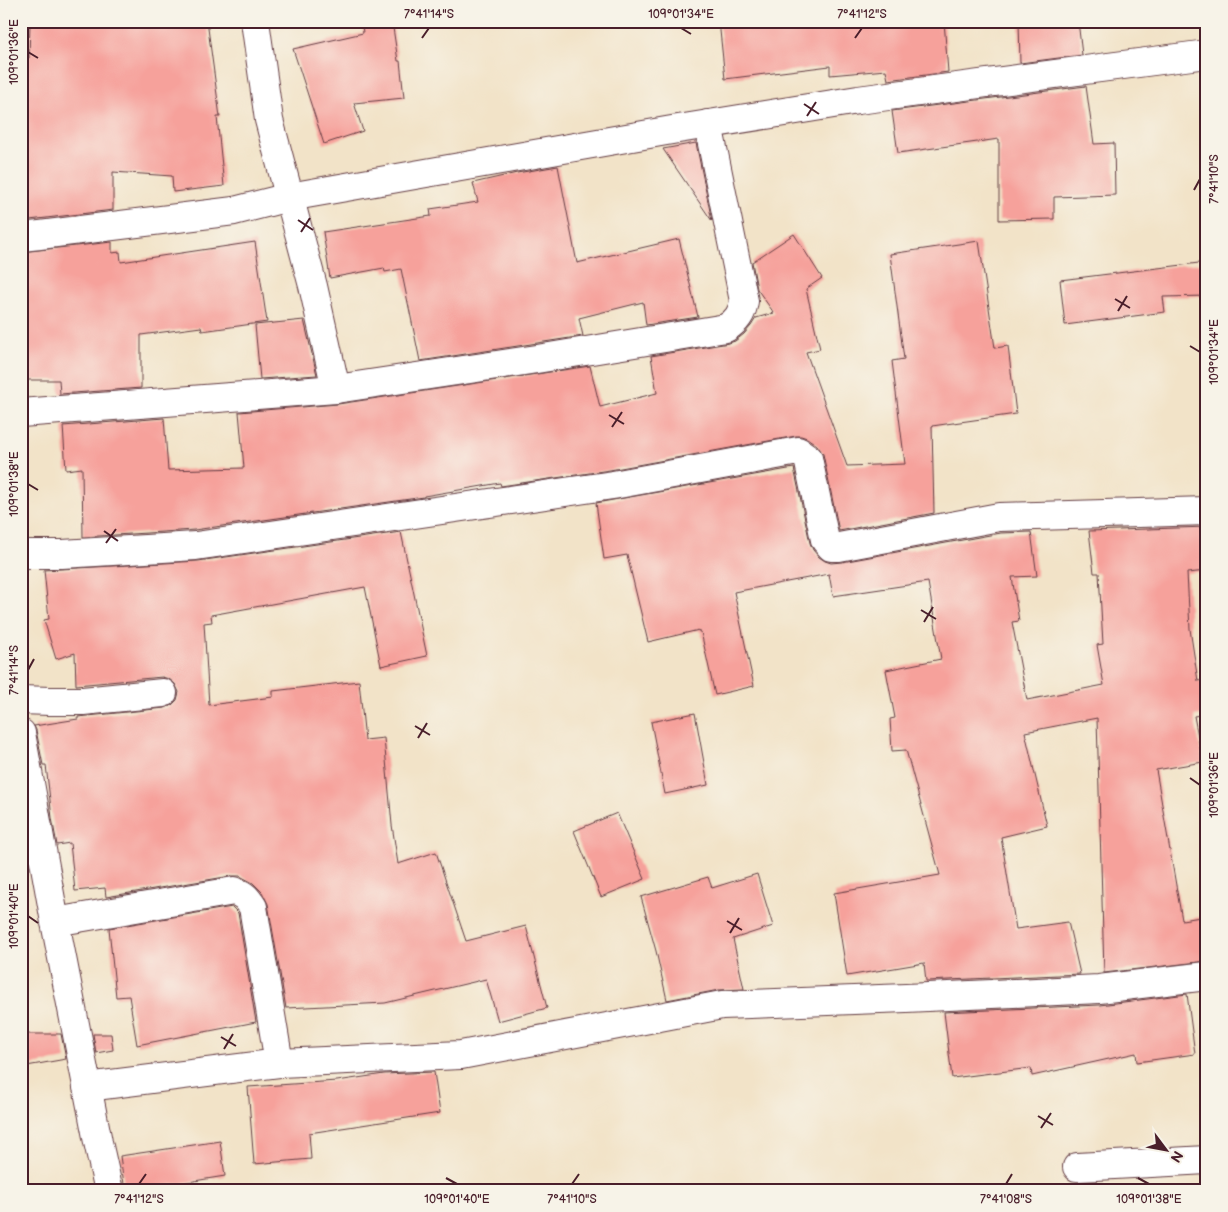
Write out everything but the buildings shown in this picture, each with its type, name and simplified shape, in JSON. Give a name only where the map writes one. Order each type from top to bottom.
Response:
[{"type":"street","points":[[255,21],[269,120],[313,286],[336,389]]},
{"type":"street","points":[[21,237],[234,211],[289,197],[708,124],[858,100],[1207,54]]},
{"type":"street","points":[[21,413],[336,389],[537,360],[726,328],[734,323],[743,312],[744,301],[708,124]]},
{"type":"street","points":[[21,554],[62,554],[196,546],[612,485],[798,451],[808,458],[825,540],[831,547],[999,518],[1207,511]]},
{"type":"street","points":[[21,700],[83,702],[163,693]]},
{"type":"street","points":[[21,733],[55,922],[109,1191]]},
{"type":"street","points":[[55,922],[234,891],[243,894],[254,907],[279,1063]]},
{"type":"street","points":[[88,1087],[279,1063],[461,1055],[722,1005],[1099,989],[1207,976]]},
{"type":"street","points":[[1077,1167],[1207,1160]]}]
